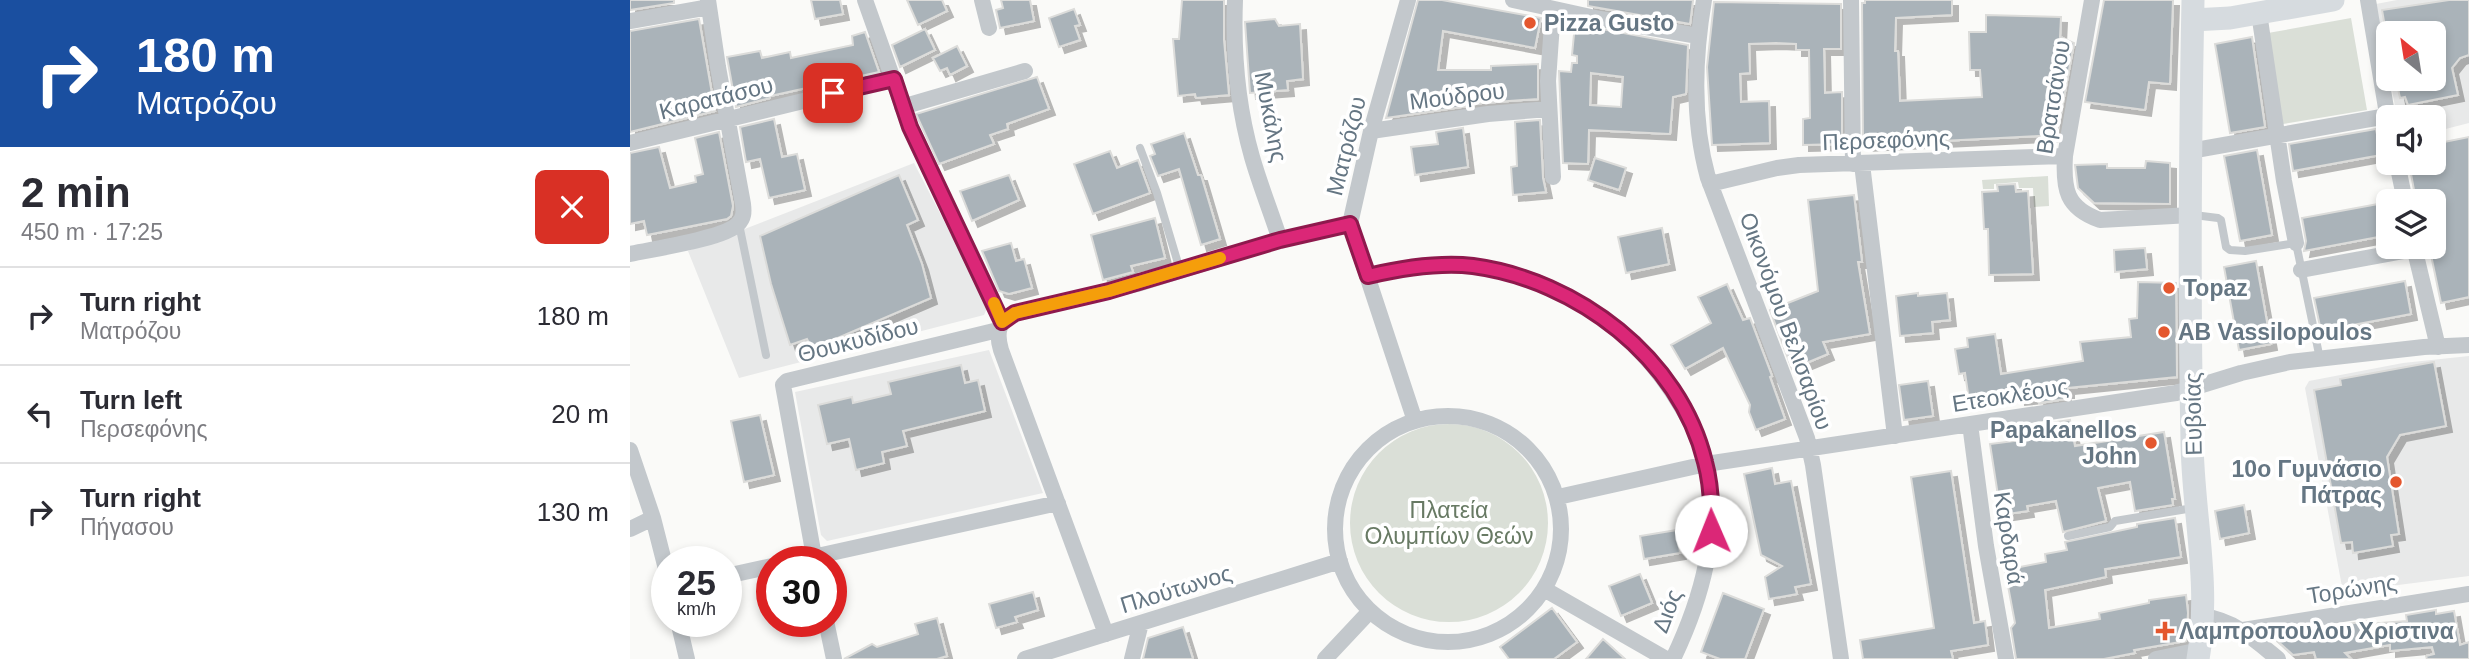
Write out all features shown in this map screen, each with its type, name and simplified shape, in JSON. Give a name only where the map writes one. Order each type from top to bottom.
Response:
[{"type":"main road","points":[[2193,10],[2259,13],[2333,0]]},
{"type":"main road","name":"Ευβοίας","points":[[2193,10],[2190,151],[2192,442],[2203,569],[2203,616],[2199,655]]},
{"type":"street","points":[[865,0],[902,107],[1000,326],[1001,350],[1106,634]]},
{"type":"street","points":[[982,0],[989,29]]},
{"type":"street","name":"Μυκάλης","points":[[1235,0],[1234,23],[1244,124],[1252,157],[1280,240]]},
{"type":"street","name":"Ματρόζου","points":[[1408,0],[1371,131],[1350,224],[1415,421]]},
{"type":"street","points":[[1513,0],[1553,9],[1578,7],[1698,36]]},
{"type":"street","name":"Οικονόμου Βελισαρίου","points":[[1704,0],[1698,36],[1700,148],[1710,184],[1800,416],[1809,449],[1841,659]]},
{"type":"street","points":[[1851,0],[1857,164],[1895,436]]},
{"type":"street","name":"Βρατσάνου","points":[[2092,0],[2065,156],[2064,178],[2067,193],[2072,203],[2087,215],[2100,220],[2191,215]]},
{"type":"street","points":[[2368,0],[2385,105]]},
{"type":"street","points":[[630,21],[709,3],[743,204],[741,220],[716,235],[630,254]]},
{"type":"street","points":[[1553,9],[1548,81],[1553,177]]},
{"type":"street","points":[[2259,13],[2296,243]]},
{"type":"street","points":[[902,107],[1025,71]]},
{"type":"street","name":"Καρατάσου","points":[[630,143],[894,79]]},
{"type":"street","name":"Μούδρου","points":[[1371,131],[1488,114],[1549,109]]},
{"type":"street","points":[[2190,151],[2376,123]]},
{"type":"street","name":"Περσεφόνης","points":[[1710,184],[1777,168],[2065,156]]},
{"type":"street","points":[[1000,326],[1015,313],[1109,291],[1280,240],[1350,224]]},
{"type":"street","points":[[2301,270],[2376,255]]},
{"type":"street","points":[[2417,259],[2438,346]]},
{"type":"street","name":"Διός","points":[[1368,276],[1427,266],[1473,266],[1522,279],[1575,300],[1618,329],[1650,360],[1685,411],[1696,434],[1706,464],[1712,514],[1708,554],[1690,622],[1673,659]]},
{"type":"street","name":"Θουκυδίδου","points":[[813,546],[783,385],[787,381],[1000,326]]},
{"type":"street","name":"Ετεοκλέους","points":[[1558,497],[1706,464],[2176,393],[2258,368],[2438,346],[2469,345]]},
{"type":"street","points":[[1435,416],[1456,416],[1496,426],[1530,449],[1543,465],[1558,497],[1562,521],[1561,545],[1555,568],[1544,589],[1531,607],[1513,622],[1472,640],[1429,640],[1407,635],[1388,625],[1370,611],[1352,589],[1340,561],[1335,520],[1346,481],[1358,460],[1374,443],[1415,421],[1435,416]]},
{"type":"street","name":"Καρδαρά","points":[[1970,424],[1986,546],[2006,659]]},
{"type":"street","points":[[630,450],[660,546]]},
{"type":"street","points":[[847,552],[1058,503]]},
{"type":"street","points":[[630,529],[653,518]]},
{"type":"street","name":"Πλούτωνος","points":[[1025,659],[1340,561]]},
{"type":"street","points":[[1544,589],[1666,659]]},
{"type":"street","name":"Τορώνης","points":[[2243,630],[2469,594]]},
{"type":"street","points":[[1325,659],[1370,611]]},
{"type":"street","points":[[2203,616],[2224,620],[2243,630],[2278,659]]},
{"type":"street","points":[[1132,659],[1142,623]]},
{"type":"street","points":[[682,637],[687,659]]},
{"type":"street","points":[[829,637],[834,659]]},
{"type":"street","points":[[2156,659],[2199,655]]},
{"type":"lane","points":[[1140,148],[1157,193],[1180,270]]},
{"type":"lane","points":[[2191,215],[2221,220],[2226,247],[2230,250],[2245,251],[2296,243],[2320,359]]},
{"type":"lane","points":[[741,220],[766,355]]},
{"type":"lane","points":[[2068,537],[2110,527],[2115,521],[2198,507]]},
{"type":"shaded area","points":[[2397,0],[2469,0],[2469,123],[2446,129],[2446,105],[2395,105],[2392,91],[2446,91],[2446,21],[2379,21],[2376,4]]},
{"type":"shaded area","points":[[914,163],[988,306],[984,315],[739,378],[688,251]]},
{"type":"shaded area","points":[[989,350],[1043,493],[827,541],[821,535],[795,392]]},
{"type":"shaded area","name":"10ο Γυμνάσιο Πάτρας","points":[[2469,356],[2469,576],[2343,592],[2305,388],[2309,381],[2403,363]]},
{"type":"green space","points":[[2351,18],[2367,110],[2283,124],[2268,33]]},
{"type":"green space","points":[[2048,176],[2049,206],[2034,207],[2033,188],[2019,188],[2018,182],[1994,184],[1994,189],[1983,189],[1982,180]]},
{"type":"green space","name":"Πλατεία Ολυμπίων Θεών","points":[[1449,424],[1468,425],[1487,431],[1504,440],[1519,453],[1532,468],[1541,485],[1547,504],[1547,542],[1541,561],[1532,578],[1519,593],[1504,606],[1487,615],[1468,621],[1449,622],[1430,621],[1411,615],[1394,606],[1379,593],[1366,578],[1357,561],[1351,542],[1350,523],[1351,504],[1357,485],[1366,468],[1379,453],[1394,440],[1411,431],[1430,425]]},
{"type":"building","points":[[630,0],[674,0],[674,3],[630,10]]},
{"type":"building","points":[[811,0],[840,0],[843,14],[815,19]]},
{"type":"building","points":[[907,0],[942,0],[947,11],[918,25]]},
{"type":"building","points":[[1001,0],[1030,0],[1034,21],[1000,28],[996,10],[1003,8]]},
{"type":"building","points":[[1182,0],[1224,0],[1224,40],[1229,95],[1196,98],[1195,94],[1178,96],[1173,39],[1179,39]]},
{"type":"building","points":[[1418,0],[1442,0],[1541,18],[1535,48],[1443,31],[1438,70],[1491,70],[1491,66],[1538,64],[1538,99],[1469,104],[1386,118]]},
{"type":"building","points":[[1588,0],[1693,0],[1690,24],[1588,6]]},
{"type":"building","points":[[1865,0],[1952,0],[1952,15],[1896,18],[1895,51],[1898,51],[1900,101],[1982,97],[1980,70],[1970,70],[1969,32],[1986,32],[1986,15],[2061,17],[2060,37],[2074,43],[2057,135],[1863,145],[1862,3],[1865,3]]},
{"type":"building","points":[[2104,0],[2173,0],[2170,84],[2149,82],[2145,110],[2085,102]]},
{"type":"building","points":[[2449,0],[2469,0],[2469,55],[2460,58],[2452,68],[2458,95],[2408,105],[2405,97],[2400,98],[2399,91],[2446,91],[2446,21],[2384,21],[2382,10]]},
{"type":"building","points":[[1714,2],[1841,4],[1841,49],[1824,49],[1825,93],[1842,92],[1842,144],[1803,145],[1803,119],[1810,118],[1809,50],[1796,50],[1796,44],[1776,43],[1749,44],[1750,73],[1740,74],[1741,102],[1769,101],[1770,143],[1712,145],[1707,67]]},
{"type":"building","points":[[1074,9],[1080,25],[1075,26],[1080,40],[1059,47],[1049,18]]},
{"type":"building","points":[[699,19],[715,111],[630,132],[630,31]]},
{"type":"building","points":[[1275,19],[1279,26],[1300,24],[1303,79],[1287,81],[1288,90],[1250,93],[1245,22]]},
{"type":"building","points":[[1575,24],[1688,45],[1686,94],[1673,97],[1670,134],[1589,130],[1588,164],[1563,163],[1559,71],[1571,72],[1572,63],[1577,63],[1577,56],[1572,55]],"holes":[[[1591,73],[1623,77],[1621,107],[1590,105]]]},
{"type":"building","points":[[925,29],[935,50],[900,67],[892,45]]},
{"type":"building","points":[[865,32],[879,72],[770,96],[736,107],[727,57],[760,51],[762,58],[790,52],[791,58],[853,45],[852,36]]},
{"type":"building","points":[[2252,37],[2265,127],[2230,133],[2215,44]]},
{"type":"building","points":[[957,46],[967,66],[950,75],[947,68],[940,71],[933,58]]},
{"type":"building","points":[[1037,77],[1049,109],[1007,124],[1008,129],[990,135],[994,144],[939,164],[916,114]]},
{"type":"building","points":[[774,119],[782,157],[797,154],[805,190],[769,198],[760,159],[746,162],[740,127]]},
{"type":"building","points":[[1540,120],[1546,192],[1513,195],[1511,167],[1517,166],[1515,122]]},
{"type":"building","points":[[1463,128],[1468,167],[1415,175],[1411,147],[1438,144],[1436,132]]},
{"type":"building","points":[[2376,129],[2376,156],[2293,171],[2289,144]]},
{"type":"building","points":[[719,132],[733,206],[731,216],[647,235],[644,221],[630,224],[630,153],[659,147],[670,188],[696,182],[695,176],[703,174],[695,138]]},
{"type":"building","points":[[1184,133],[1198,175],[1201,175],[1220,239],[1201,245],[1179,169],[1158,176],[1150,156],[1155,154],[1151,144]]},
{"type":"building","points":[[2469,137],[2469,297],[2441,303],[2432,259],[2446,259],[2446,189],[2414,189],[2411,175],[2446,175],[2446,142]]},
{"type":"building","points":[[2257,150],[2272,235],[2240,241],[2224,156]]},
{"type":"building","points":[[1110,151],[1117,168],[1138,160],[1150,193],[1093,214],[1074,164]]},
{"type":"building","points":[[1595,158],[1626,168],[1619,190],[1588,180]]},
{"type":"building","points":[[2146,161],[2170,163],[2170,204],[2094,203],[2078,188],[2075,165],[2107,164],[2107,168],[2145,168]]},
{"type":"building","points":[[899,175],[918,220],[907,225],[931,298],[812,349],[807,339],[790,345],[771,284],[760,236]]},
{"type":"building","points":[[1009,175],[1019,200],[972,221],[960,191]]},
{"type":"building","points":[[2015,184],[2016,192],[2028,191],[2033,274],[1989,275],[1988,229],[1984,229],[1982,192],[1998,191],[1997,185]]},
{"type":"building","points":[[1854,195],[1862,262],[1858,262],[1870,334],[1823,342],[1828,354],[1792,369],[1770,310],[1818,291],[1808,200]]},
{"type":"building","points":[[2376,204],[2376,237],[2304,251],[2306,241],[2302,218]]},
{"type":"building","points":[[1155,218],[1165,258],[1131,266],[1133,272],[1103,280],[1091,235]]},
{"type":"building","points":[[1662,228],[1669,264],[1626,273],[1618,237]]},
{"type":"building","points":[[1011,243],[1016,261],[1024,259],[1032,288],[1009,294],[999,291],[982,251]]},
{"type":"building","points":[[2145,248],[2147,269],[2115,272],[2114,250]]},
{"type":"building","points":[[2256,261],[2271,344],[2239,350],[2224,267]]},
{"type":"building","points":[[2405,281],[2411,314],[2321,331],[2314,298]]},
{"type":"building","points":[[2138,282],[2176,283],[2177,377],[2068,388],[2068,392],[2064,392],[2066,399],[2039,403],[2038,397],[2019,399],[2018,392],[1969,400],[1965,373],[1959,374],[1955,349],[1968,347],[1967,338],[1995,334],[2001,374],[2083,361],[2080,342],[2131,337],[2129,319],[2137,318]]},
{"type":"building","points":[[1727,284],[1743,320],[1750,318],[1785,419],[1756,430],[1749,412],[1750,405],[1723,348],[1685,369],[1671,345],[1711,323],[1698,297]]},
{"type":"building","points":[[1918,293],[1918,296],[1947,293],[1950,320],[1932,322],[1933,333],[1900,336],[1896,296]]},
{"type":"building","points":[[2434,362],[2446,426],[2400,435],[2387,457],[2399,534],[2391,535],[2393,546],[2353,553],[2352,542],[2341,543],[2314,390],[2341,385],[2340,379]]},
{"type":"building","points":[[961,365],[965,383],[978,380],[985,411],[903,431],[907,446],[882,452],[884,463],[856,470],[849,439],[827,444],[818,405],[852,397],[853,403],[891,394],[888,382]]},
{"type":"building","points":[[1928,381],[1933,416],[1904,420],[1899,385]]},
{"type":"building","points":[[760,415],[774,475],[744,482],[731,421]]},
{"type":"building","points":[[2070,420],[2075,446],[2164,432],[2175,499],[2172,499],[2173,505],[2135,511],[2130,482],[2098,488],[2106,521],[2063,532],[2056,501],[2027,506],[2028,511],[2001,515],[1990,444],[2045,437],[2043,424]]},
{"type":"building","points":[[1772,468],[1775,484],[1791,481],[1811,584],[1795,587],[1797,594],[1769,599],[1765,577],[1782,566],[1761,555],[1744,474]]},
{"type":"building","points":[[1951,471],[1974,623],[1985,621],[1988,645],[1951,651],[1953,659],[1863,659],[1860,640],[1934,628],[1911,477]]},
{"type":"building","points":[[2244,505],[2249,533],[2220,539],[2215,511]]},
{"type":"building","points":[[2175,518],[2181,557],[2105,569],[2106,577],[2045,590],[2049,628],[2100,619],[2099,613],[2149,603],[2149,600],[2186,595],[2186,641],[2134,650],[2135,653],[2104,659],[2016,659],[2011,628],[2015,623],[2005,570],[2046,562],[2045,554],[2067,550],[2065,542],[2137,527],[2137,524]]},
{"type":"building","points":[[1677,530],[1680,553],[1644,559],[1640,536]]},
{"type":"building","points":[[1640,574],[1652,603],[1621,616],[1609,586]]},
{"type":"building","points":[[1033,592],[1038,610],[1015,617],[1017,622],[996,628],[989,604]]},
{"type":"building","points":[[1723,593],[1764,609],[1745,659],[1720,659],[1701,652]]},
{"type":"building","points":[[1552,608],[1577,642],[1554,659],[1509,659],[1500,647]]},
{"type":"building","points":[[2436,610],[2436,614],[2454,611],[2460,645],[2469,642],[2469,659],[2427,659],[2426,656],[2434,654],[2432,647],[2390,651],[2390,645],[2345,653],[2351,659],[2316,659],[2314,652],[2293,655],[2272,636],[2367,621],[2367,624],[2407,621],[2406,615]]},
{"type":"building","points":[[937,618],[947,656],[937,659],[844,659],[872,644],[877,647],[918,634],[915,624]]},
{"type":"building","points":[[1183,627],[1193,659],[1143,659],[1148,638]]},
{"type":"building","points":[[1603,639],[1625,659],[1586,659]]},
{"type":"slow traffic","points":[[994,303],[1002,322],[1015,313],[1137,284],[1220,258]]},
{"type":"place","name":"Pizza Gusto","points":[[1530,23]]},
{"type":"place","name":"Topaz","points":[[2169,288]]},
{"type":"place","name":"AB Vassilopoulos","points":[[2164,332]]},
{"type":"place","name":"Papakanellos John","points":[[2151,443]]},
{"type":"place","name":"10ο Γυμνάσιο Πάτρας","points":[[2396,482]]},
{"type":"place","name":"Λαμπροπουλου Χριστινα","points":[[2165,631]]},
{"type":"route","points":[[833,93],[894,79],[910,127],[1002,322],[1015,313],[1137,284],[1280,240],[1350,224],[1368,276],[1427,266],[1473,266],[1522,279],[1575,300],[1618,329],[1639,348],[1672,389],[1685,411],[1706,464],[1711,498],[1711,531]]}]
